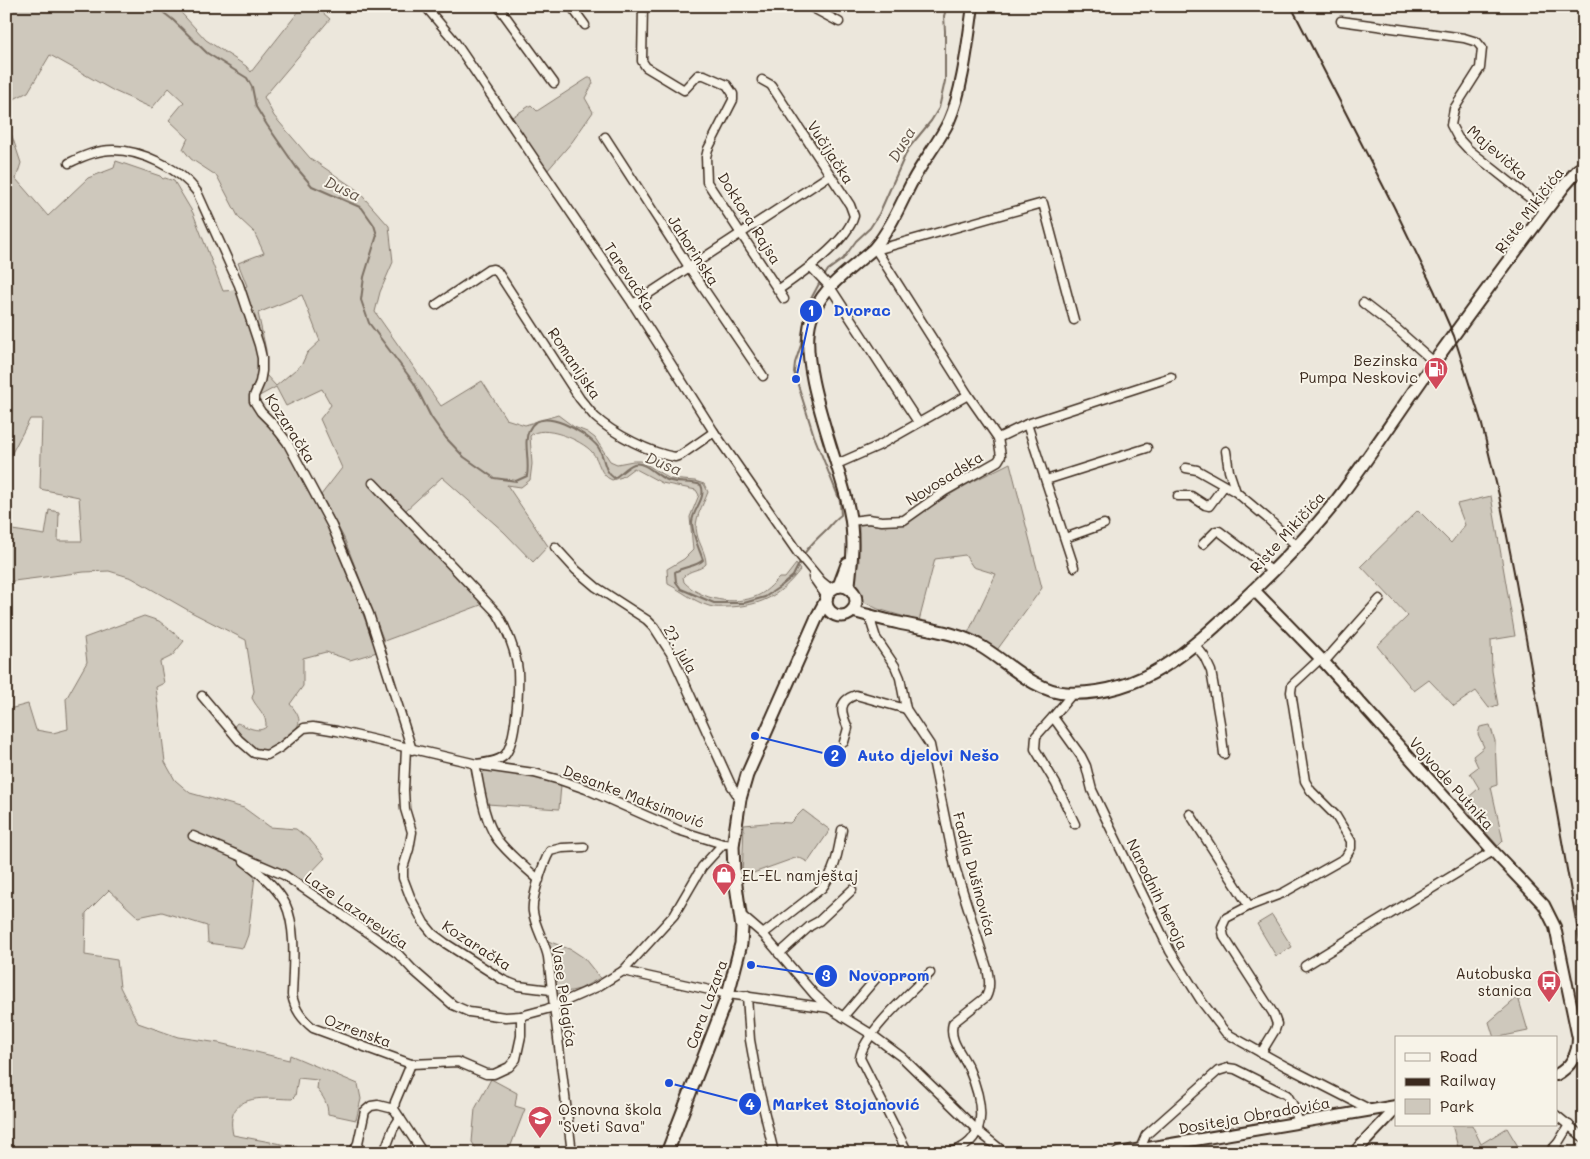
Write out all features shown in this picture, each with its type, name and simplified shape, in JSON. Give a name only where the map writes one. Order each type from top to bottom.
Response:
[{"type":"main road","name":"Riste Mikičića","points":[[854,605],[870,616],[964,638],[982,647],[1007,665],[1049,690],[1093,693],[1111,689],[1154,674],[1195,645],[1298,547],[1336,501],[1434,362],[1570,178],[1584,166]]},
{"type":"main road","points":[[853,592],[854,605],[844,616],[834,614],[828,609],[834,593],[853,592]]},
{"type":"main road","name":"Cara Lazara","points":[[667,1153],[728,994],[741,944],[741,915],[728,845],[747,775],[817,617],[834,593]]},
{"type":"main road","name":"Riste Mikičića","points":[[854,605],[866,607],[896,622]]},
{"type":"main road","name":"Cara Lazara","points":[[810,635],[822,620],[834,614]]},
{"type":"street","name":"Tarevačka","points":[[425,6],[453,39],[633,304],[714,432],[802,559],[834,593]]},
{"type":"street","points":[[498,6],[554,83]]},
{"type":"street","points":[[571,6],[585,26]]},
{"type":"street","name":"Doktora Rajsa","points":[[643,6],[642,61],[646,67],[684,90],[698,75],[704,75],[727,84],[731,89],[733,100],[708,149],[707,182],[784,299]]},
{"type":"street","points":[[809,6],[839,22]]},
{"type":"street","points":[[834,593],[853,560],[851,521],[837,464],[816,395],[810,364],[809,336],[811,321],[822,294],[828,285],[875,248],[888,228],[922,164],[949,121],[959,92],[973,6]]},
{"type":"street","name":"Majevička","points":[[1341,21],[1464,38],[1477,42],[1482,48],[1480,68],[1454,109],[1451,125],[1458,138],[1468,148],[1546,211]]},
{"type":"street","name":"Vučijačka","points":[[762,80],[771,85],[850,205],[854,216],[848,231],[836,242]]},
{"type":"street","name":"Jahorinska","points":[[605,137],[689,267],[763,376]]},
{"type":"street","name":"Kozaračka","points":[[69,163],[87,155],[114,150],[133,153],[184,177],[197,192],[239,285],[259,345],[262,358],[262,372],[254,401],[287,442],[336,534],[369,614],[409,749],[404,790],[405,809],[412,832],[403,868],[403,878],[411,899],[424,923],[433,934],[445,943],[503,980],[518,986],[551,990]]},
{"type":"street","points":[[633,304],[830,175]]},
{"type":"street","points":[[875,248],[883,248],[1043,203],[1074,320]]},
{"type":"street","name":"Doktora Rajsa","points":[[778,290],[813,269],[836,242]]},
{"type":"street","points":[[875,248],[968,395],[998,438],[1027,424],[1171,377]]},
{"type":"street","name":"Romanijska","points":[[436,305],[488,270],[494,269],[580,399],[596,417],[610,428],[637,443],[675,457],[681,455],[714,432]]},
{"type":"street","points":[[813,269],[828,285],[918,422]]},
{"type":"street","points":[[1363,303],[1398,330],[1434,362]]},
{"type":"street","points":[[837,464],[878,446],[968,395]]},
{"type":"street","points":[[1027,424],[1074,567]]},
{"type":"street","name":"Novosadska","points":[[851,521],[868,518],[904,520],[945,492],[998,461],[1001,456],[998,438]]},
{"type":"street","points":[[1046,480],[1147,448]]},
{"type":"street","points":[[1226,451],[1228,471],[1236,492]]},
{"type":"street","points":[[1186,468],[1197,470],[1236,492],[1298,547]]},
{"type":"street","name":"Desanke Maksimović","points":[[373,483],[497,613],[503,622],[512,645],[518,671],[515,727],[509,747],[504,755],[497,760],[475,764]]},
{"type":"street","points":[[1178,496],[1191,496],[1204,505],[1209,506],[1224,486]]},
{"type":"street","points":[[1065,538],[1104,524]]},
{"type":"street","points":[[1203,544],[1212,533],[1219,531],[1273,572]]},
{"type":"street","name":"27. jula","points":[[556,547],[576,570],[596,587],[647,620],[654,627],[672,654],[731,785],[740,799]]},
{"type":"street","name":"Vojvode Putnika","points":[[1254,590],[1322,661],[1544,905],[1555,927],[1578,1038],[1575,1056],[1565,1070],[1558,1074]]},
{"type":"street","points":[[1260,1053],[1277,1024],[1273,1013],[1224,937],[1222,927],[1226,918],[1248,906],[1282,893],[1345,858],[1351,848],[1351,841],[1336,816],[1311,791],[1305,781],[1291,692],[1292,685],[1322,661],[1380,600]]},
{"type":"street","name":"Fadila Dušinovića","points":[[870,616],[876,638],[896,666],[906,709],[930,745],[956,867],[987,968],[990,984],[986,997],[953,1023],[951,1029],[957,1048],[969,1067],[976,1090],[980,1108],[978,1131]]},
{"type":"street","points":[[1195,645],[1204,656],[1211,671],[1224,754]]},
{"type":"street","points":[[1072,693],[1036,736],[1035,748],[1056,784],[1075,824]]},
{"type":"street","points":[[844,742],[848,728],[841,712],[844,702],[848,698],[856,695],[906,709]]},
{"type":"street","name":"Desanke Maksimović","points":[[202,696],[239,740],[254,753],[267,755],[281,747],[304,728],[313,727],[475,764],[560,780],[586,789],[678,830],[728,845]]},
{"type":"street","name":"Narodnih heroja","points":[[1053,717],[1081,756],[1086,766],[1092,790],[1170,951],[1202,1002],[1226,1033],[1260,1053],[1371,1110]]},
{"type":"street","points":[[475,764],[483,804],[496,837],[539,880]]},
{"type":"street","points":[[1190,814],[1248,906]]},
{"type":"street","points":[[763,934],[822,888],[827,882],[837,860],[842,830]]},
{"type":"street","name":"Laze Lazarevića","points":[[193,836],[284,875],[349,918],[398,954],[413,970],[453,1005],[469,1012],[505,1017],[521,1016],[547,1009],[597,987],[623,971],[674,915],[702,867],[728,845]]},
{"type":"street","name":"Vase Pelagića","points":[[572,1153],[546,946],[533,911],[539,880],[550,851],[562,848],[584,847]]},
{"type":"street","points":[[1305,966],[1493,851]]},
{"type":"street","name":"Ozrenska","points":[[234,853],[267,881],[278,892],[285,903],[292,930],[292,995],[294,1004],[304,1020],[313,1028],[411,1064],[458,1062],[486,1074],[501,1072],[516,1059],[519,1050],[521,1016]]},
{"type":"street","points":[[780,954],[852,890]]},
{"type":"street","points":[[741,915],[763,934],[814,994],[829,1008],[871,1034],[903,1058],[978,1131],[1005,1153]]},
{"type":"street","points":[[623,971],[728,994],[829,1008]]},
{"type":"street","points":[[908,1153],[860,1058],[861,1052],[871,1034],[930,973]]},
{"type":"street","points":[[843,1017],[878,976]]},
{"type":"street","points":[[747,996],[750,1040],[758,1085],[774,1153]]},
{"type":"street","points":[[411,1064],[395,1102],[394,1109],[423,1153]]},
{"type":"street","points":[[1140,1149],[1146,1135],[1218,1071],[1228,1068],[1287,1095],[1293,1105],[1299,1123]]},
{"type":"street","points":[[353,1153],[358,1143],[365,1110],[371,1106],[378,1105],[394,1109]]},
{"type":"street","name":"Dositeja Obradovića","points":[[1118,1153],[1140,1149],[1180,1148],[1299,1123],[1395,1106]]},
{"type":"street","points":[[1354,1153],[1395,1108]]},
{"type":"street","points":[[1558,1117],[1584,1138]]},
{"type":"street","points":[[384,1153],[393,1129],[400,1118]]},
{"type":"street","points":[[1549,1153],[1558,1143],[1568,1125]]},
{"type":"street","points":[[920,1153],[953,1151],[965,1146],[976,1136],[978,1131]]},
{"type":"green space","points":[[7,6],[175,6],[206,40],[246,66],[251,72],[303,6],[315,6],[330,19],[264,97],[274,116],[310,158],[357,190],[389,226],[393,262],[380,292],[375,312],[441,406],[482,381],[506,419],[525,425],[558,415],[574,427],[587,432],[595,438],[610,461],[617,464],[641,461],[670,479],[695,481],[704,484],[708,492],[697,518],[696,528],[706,564],[683,577],[684,582],[699,593],[719,600],[739,601],[748,599],[757,596],[769,588],[779,578],[785,578],[796,564],[800,570],[785,587],[760,602],[740,606],[711,607],[698,601],[668,584],[667,569],[684,559],[693,550],[690,517],[699,495],[696,490],[662,483],[634,468],[622,477],[612,480],[605,475],[595,456],[587,447],[571,438],[552,432],[536,432],[530,436],[532,464],[530,480],[521,487],[507,485],[548,546],[533,562],[504,532],[442,477],[406,510],[489,602],[384,641],[344,538],[321,495],[342,468],[320,419],[331,405],[322,389],[286,406],[276,387],[250,401],[279,433],[329,528],[377,652],[350,660],[326,652],[303,658],[303,686],[290,704],[298,717],[298,726],[289,737],[275,746],[261,750],[253,749],[232,729],[237,723],[256,730],[266,727],[265,719],[252,698],[254,691],[246,640],[193,613],[132,578],[109,571],[84,572],[6,582],[6,529],[45,535],[49,510],[59,512],[58,541],[82,541],[79,497],[40,489],[42,419],[30,419],[6,464],[6,118],[21,163],[16,179],[48,216],[88,178],[114,168],[116,161],[160,176],[163,179],[174,181],[193,213],[223,291],[237,290],[247,286],[238,263],[264,253],[254,232],[239,218],[217,176],[191,159],[183,149],[188,138],[169,120],[184,102],[169,88],[152,108],[114,91],[50,55],[28,92],[6,103]],"holes":[[[302,295],[320,341],[307,353],[302,364],[276,386],[266,375],[266,350],[258,313]]]},
{"type":"green space","points":[[588,78],[591,78],[593,83],[585,98],[593,112],[572,142],[547,171],[512,117],[531,105],[537,111]]},
{"type":"green space","points":[[1010,463],[1042,588],[997,650],[968,633],[996,574],[973,567],[965,555],[935,559],[919,621],[878,609],[862,601],[853,585],[859,562],[859,524],[899,524],[970,483]]},
{"type":"green space","points":[[1491,496],[1515,636],[1491,640],[1492,671],[1498,705],[1489,708],[1476,691],[1454,706],[1429,680],[1414,691],[1377,646],[1408,616],[1361,566],[1418,510],[1451,543],[1465,525],[1457,504]]},
{"type":"green space","points":[[144,616],[159,621],[184,641],[172,656],[160,662],[164,683],[156,687],[165,762],[175,780],[190,793],[244,808],[270,827],[296,829],[311,841],[325,858],[303,881],[259,860],[256,868],[248,935],[243,948],[208,943],[207,926],[162,912],[138,917],[109,890],[86,913],[85,955],[117,960],[120,987],[138,1023],[178,1037],[219,1043],[289,1060],[290,1055],[358,1084],[361,1099],[356,1120],[328,1114],[325,1100],[317,1089],[318,1080],[298,1078],[295,1096],[292,1099],[257,1099],[241,1104],[235,1110],[232,1120],[233,1135],[297,1147],[297,1153],[6,1153],[6,708],[28,704],[36,730],[53,733],[68,729],[66,699],[87,662],[84,638]]},
{"type":"green space","points":[[1490,725],[1495,741],[1497,785],[1491,787],[1503,841],[1498,846],[1461,804],[1479,788],[1470,773],[1478,767],[1473,756],[1484,747],[1478,734],[1480,727]]},
{"type":"green space","points":[[486,770],[538,778],[561,785],[559,809],[487,804],[481,774]]},
{"type":"green space","points":[[803,810],[830,830],[808,862],[798,857],[742,877],[744,825],[776,822],[790,823]]},
{"type":"green space","points":[[1272,915],[1292,947],[1276,956],[1257,924]]},
{"type":"green space","points":[[548,941],[572,950],[584,958],[600,978],[580,989],[555,993]]},
{"type":"green space","points":[[1518,997],[1528,1031],[1493,1036],[1489,1022]]},
{"type":"green space","points":[[491,1079],[517,1093],[515,1106],[525,1109],[508,1153],[479,1153],[472,1142],[475,1109]]},
{"type":"green space","points":[[1452,1126],[1472,1126],[1481,1144],[1507,1128],[1522,1153],[1452,1153],[1459,1151]]},
{"type":"waterway","name":"Dusa","points":[[155,6],[173,20],[207,53],[247,78],[252,87],[256,107],[296,167],[312,186],[362,208],[374,225],[377,235],[364,277],[361,300],[369,323],[414,383],[431,417],[446,438],[464,457],[494,478],[516,481],[527,476],[527,435],[529,430],[535,423],[543,420],[553,420],[564,423],[592,441],[598,447],[608,472],[614,478],[628,467],[638,464],[646,466],[670,481],[701,485],[701,499],[693,517],[692,527],[703,560],[675,572],[676,582],[681,589],[714,603],[744,603],[765,597],[793,576],[801,560]]},
{"type":"waterway","name":"Dusa","points":[[823,278],[828,270],[843,259],[856,241],[870,228],[879,214],[908,149],[939,108],[945,81],[944,16],[947,6]]},
{"type":"waterway","name":"Dusa","points":[[803,556],[813,542],[841,515],[840,501],[814,436],[794,372],[801,345],[806,308],[820,282]]},
{"type":"railway","points":[[1291,6],[1394,207],[1434,290],[1454,336],[1481,421],[1499,495],[1515,577],[1584,965]]},
{"type":"place","name":"Dvorac","points":[[796,379]]},
{"type":"place","name":"Bezinska Pumpa Neskovic","points":[[1436,390]]},
{"type":"place","name":"Auto djelovi Nešo","points":[[755,736]]},
{"type":"place","name":"EL-EL namještaj","points":[[724,896]]},
{"type":"place","name":"Novoprom","points":[[751,965]]},
{"type":"place","name":"Autobuska stanica","points":[[1549,1003]]},
{"type":"place","name":"Market Stojanović","points":[[669,1083]]},
{"type":"place","name":"Osnovna škola \"Sveti Sava\"","points":[[540,1139]]}]
